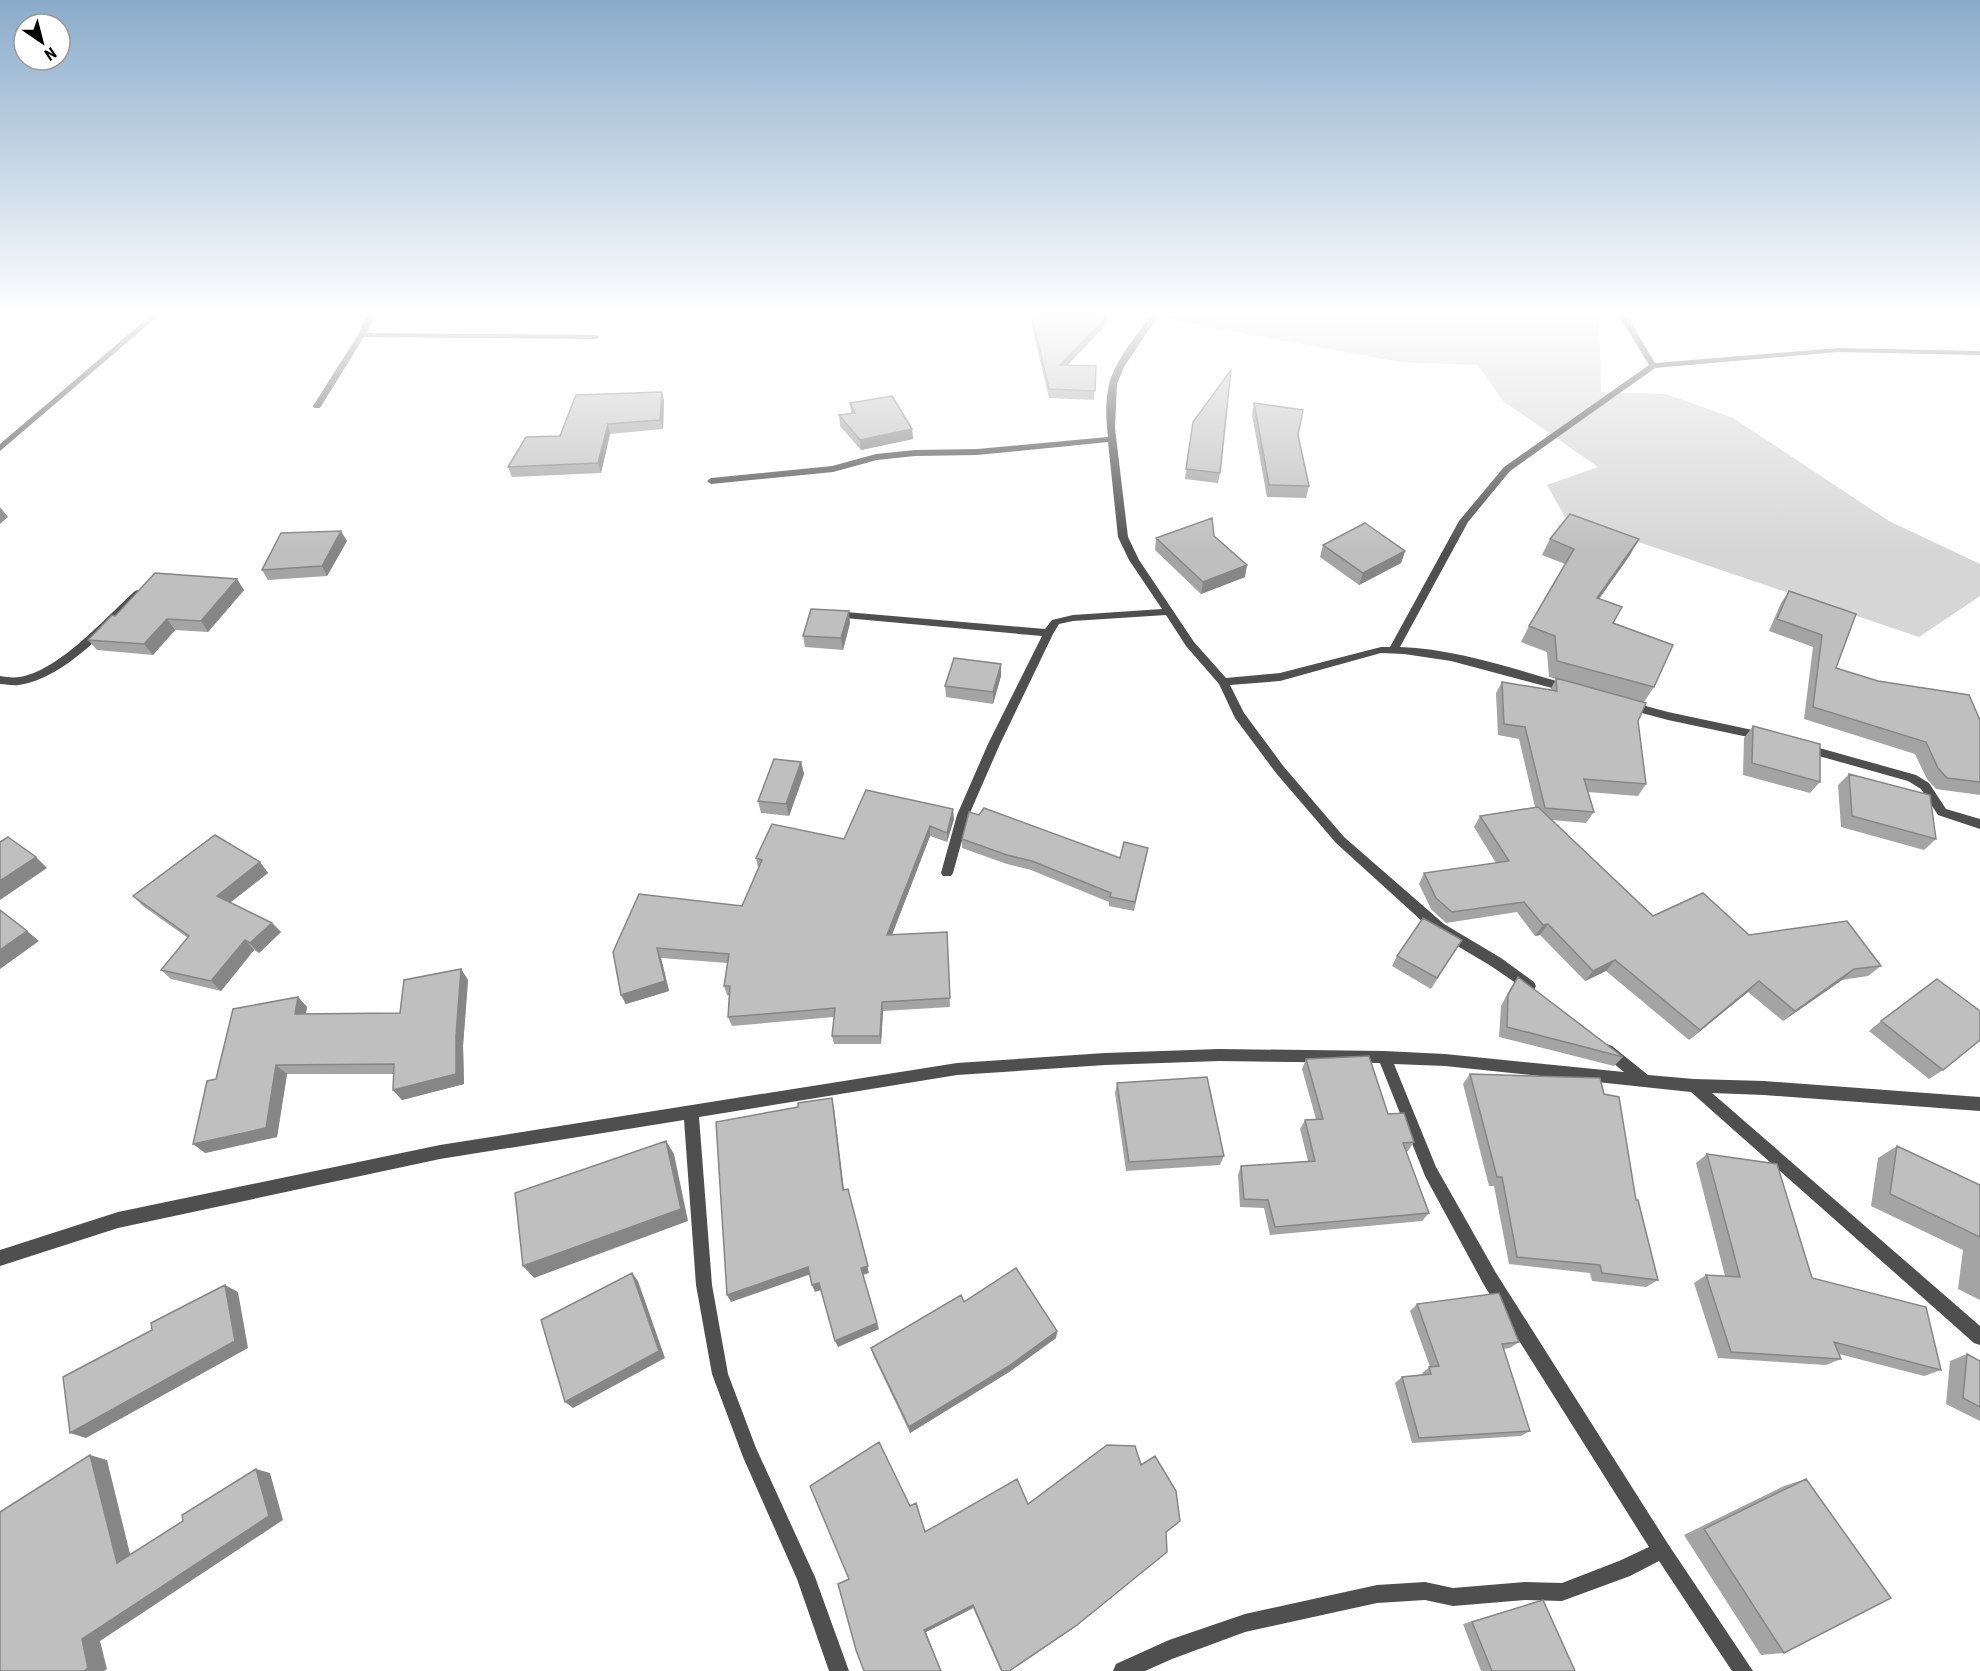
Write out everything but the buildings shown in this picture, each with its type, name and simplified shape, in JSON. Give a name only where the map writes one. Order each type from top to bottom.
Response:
[{"type":"street","points":[[0,448],[63,394]]},
{"type":"street","points":[[317,406],[325,394]]},
{"type":"street","points":[[1113,394],[1112,439],[1123,537],[1134,560],[1168,612],[1190,644],[1222,682],[1246,724],[1280,770],[1340,840],[1439,928],[1496,962],[1542,996]]},
{"type":"street","points":[[1393,650],[1464,521],[1507,469],[1613,394]]},
{"type":"street","points":[[711,481],[833,469],[876,457],[915,453],[977,452],[1112,439]]},
{"type":"street","points":[[0,680],[11,684],[47,674],[141,590]]},
{"type":"street","points":[[947,873],[963,815],[994,744],[1048,633],[1056,622],[1073,618],[1168,612]]},
{"type":"street","points":[[818,613],[1048,633]]},
{"type":"street","points":[[1222,682],[1280,678],[1375,652],[1393,650],[1414,651],[1498,669],[1584,693]]},
{"type":"street","points":[[1616,702],[1772,739]]},
{"type":"street","points":[[1795,745],[1912,778],[1925,786],[1942,813],[1980,824]]},
{"type":"street","points":[[1594,1039],[1646,1082]]},
{"type":"street","points":[[0,1258],[118,1220],[428,1154],[957,1070],[1106,1059],[1208,1056],[1384,1057],[1445,1060],[1694,1086],[1764,1088],[1980,1104]]},
{"type":"street","points":[[1384,1057],[1430,1171],[1490,1279],[1662,1550],[1743,1671]]},
{"type":"street","points":[[1694,1086],[1980,1337]]},
{"type":"street","points":[[691,1113],[704,1285],[720,1374],[749,1451],[806,1577],[839,1671]]},
{"type":"street","points":[[1123,1671],[1169,1650],[1245,1623],[1377,1594],[1425,1591],[1453,1597],[1525,1591],[1562,1592],[1623,1569],[1662,1550]]},
{"type":"shaded area","points":[[1498,394],[1666,394],[1733,418],[1889,521],[1980,564],[1980,596],[1919,637],[1565,517],[1547,485],[1598,467],[1503,401]]}]
